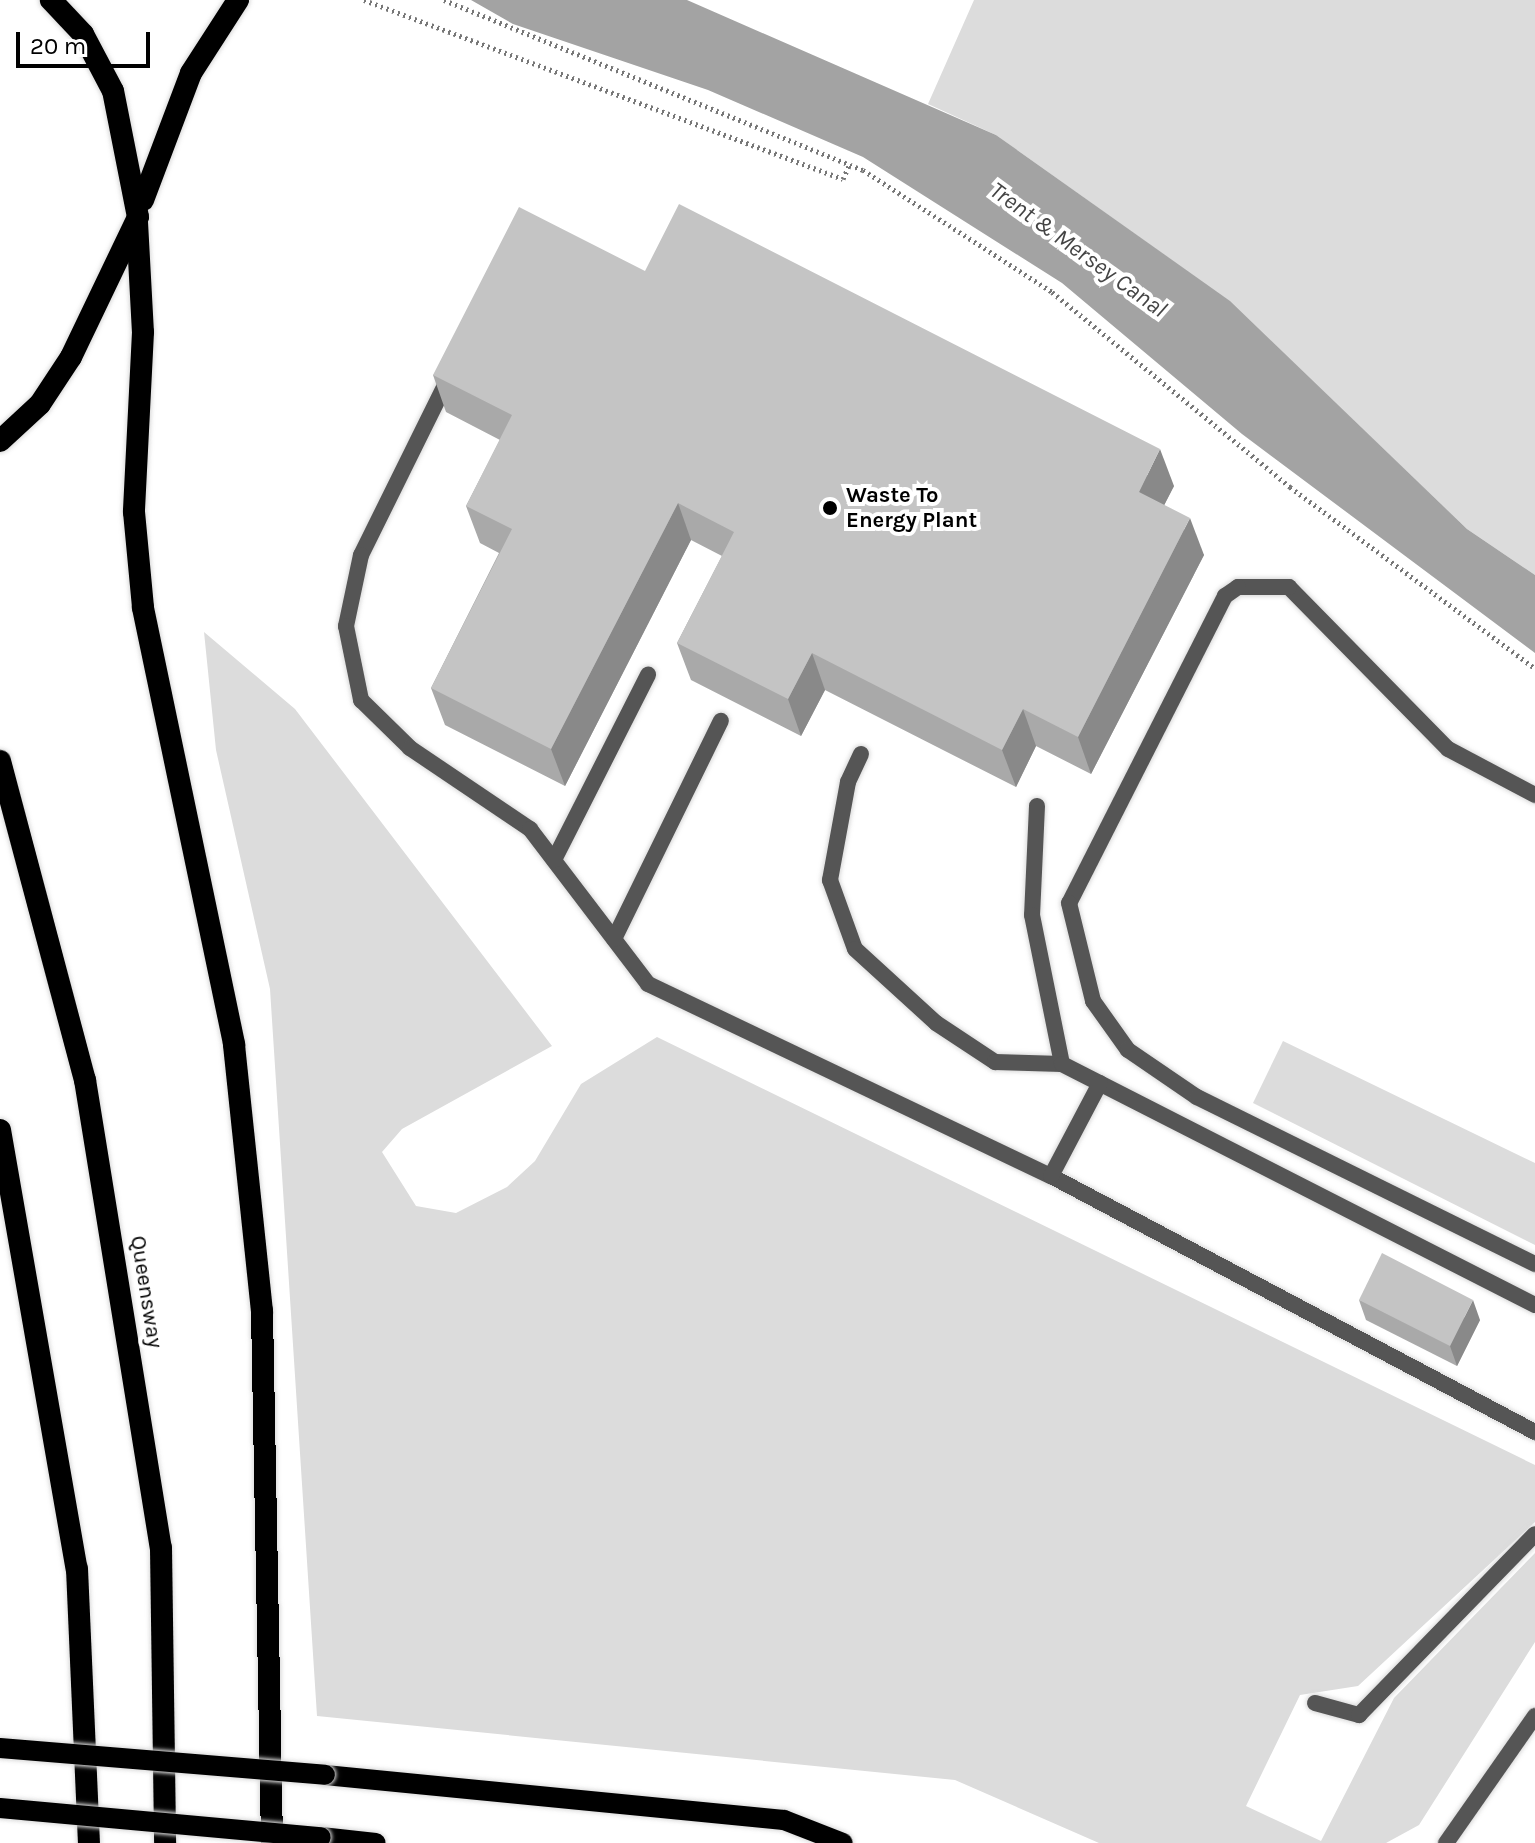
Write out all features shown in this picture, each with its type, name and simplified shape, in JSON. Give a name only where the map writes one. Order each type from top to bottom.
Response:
[{"type":"highway","points":[[51,0],[83,34],[113,91],[138,220],[143,332],[134,512],[143,608],[234,1045],[262,1311],[272,1843]]},
{"type":"highway","points":[[0,441],[64,369],[138,220],[175,108],[238,0]]},
{"type":"highway","name":"Queensway","points":[[0,761],[85,1080],[161,1548],[165,1843]]},
{"type":"highway","points":[[0,1130],[77,1569],[89,1843]]},
{"type":"main road","points":[[0,1748],[325,1775],[784,1820],[843,1843]]},
{"type":"main road","points":[[0,1808],[376,1843]]},
{"type":"street","points":[[459,357],[361,555],[346,626],[361,700],[410,748],[530,829],[648,984],[1051,1176],[1535,1432]]},
{"type":"street","points":[[1535,795],[1448,749],[1304,598],[1260,582],[1225,596],[1069,903],[1093,1001],[1128,1050],[1197,1097],[1535,1264]]},
{"type":"street","points":[[554,860],[648,675]]},
{"type":"street","points":[[614,939],[721,721]]},
{"type":"street","points":[[861,754],[848,782],[830,880],[855,949],[936,1023],[995,1062],[1062,1064],[1535,1305]]},
{"type":"street","points":[[1037,806],[1032,915],[1062,1064]]},
{"type":"street","points":[[1051,1176],[1100,1083]]},
{"type":"street","points":[[1315,1703],[1359,1715],[1535,1534]]},
{"type":"street","points":[[1446,1843],[1535,1716]]},
{"type":"path","points":[[364,0],[843,179],[850,163]]},
{"type":"path","points":[[444,0],[850,163],[1052,292],[1290,487],[1535,668]]},
{"type":"shaded area","points":[[974,0],[1535,0],[1535,575],[1467,529],[1229,301],[996,135],[928,104]]},
{"type":"shaded area","points":[[204,632],[295,709],[552,1046],[402,1129],[382,1152],[416,1206],[456,1213],[507,1187],[535,1161],[581,1084],[657,1037],[1535,1465],[1535,1522],[1358,1686],[1300,1695],[1246,1806],[1321,1841],[1394,1698],[1535,1553],[1535,1642],[1419,1825],[1386,1843],[1099,1843],[955,1780],[317,1716],[270,989],[216,750]]},
{"type":"shaded area","points":[[1283,1041],[1535,1163],[1535,1245],[1253,1103]]},
{"type":"water","name":"Trent & Mersey Canal","points":[[471,0],[687,0],[996,135],[1230,301],[1467,529],[1535,575],[1535,653],[1242,434],[1062,283],[863,157],[708,90],[513,24]]},
{"type":"building","name":"Waste To Energy Plant","points":[[679,204],[1160,449],[1139,492],[1190,518],[1078,737],[1023,709],[1002,750],[812,653],[788,699],[677,643],[734,532],[678,503],[551,749],[431,688],[512,529],[466,506],[512,415],[433,375],[519,207],[645,271]]},
{"type":"building","points":[[1382,1253],[1473,1300],[1450,1346],[1359,1300]]},
{"type":"place","name":"Waste To Energy Plant","points":[[830,508]]}]
